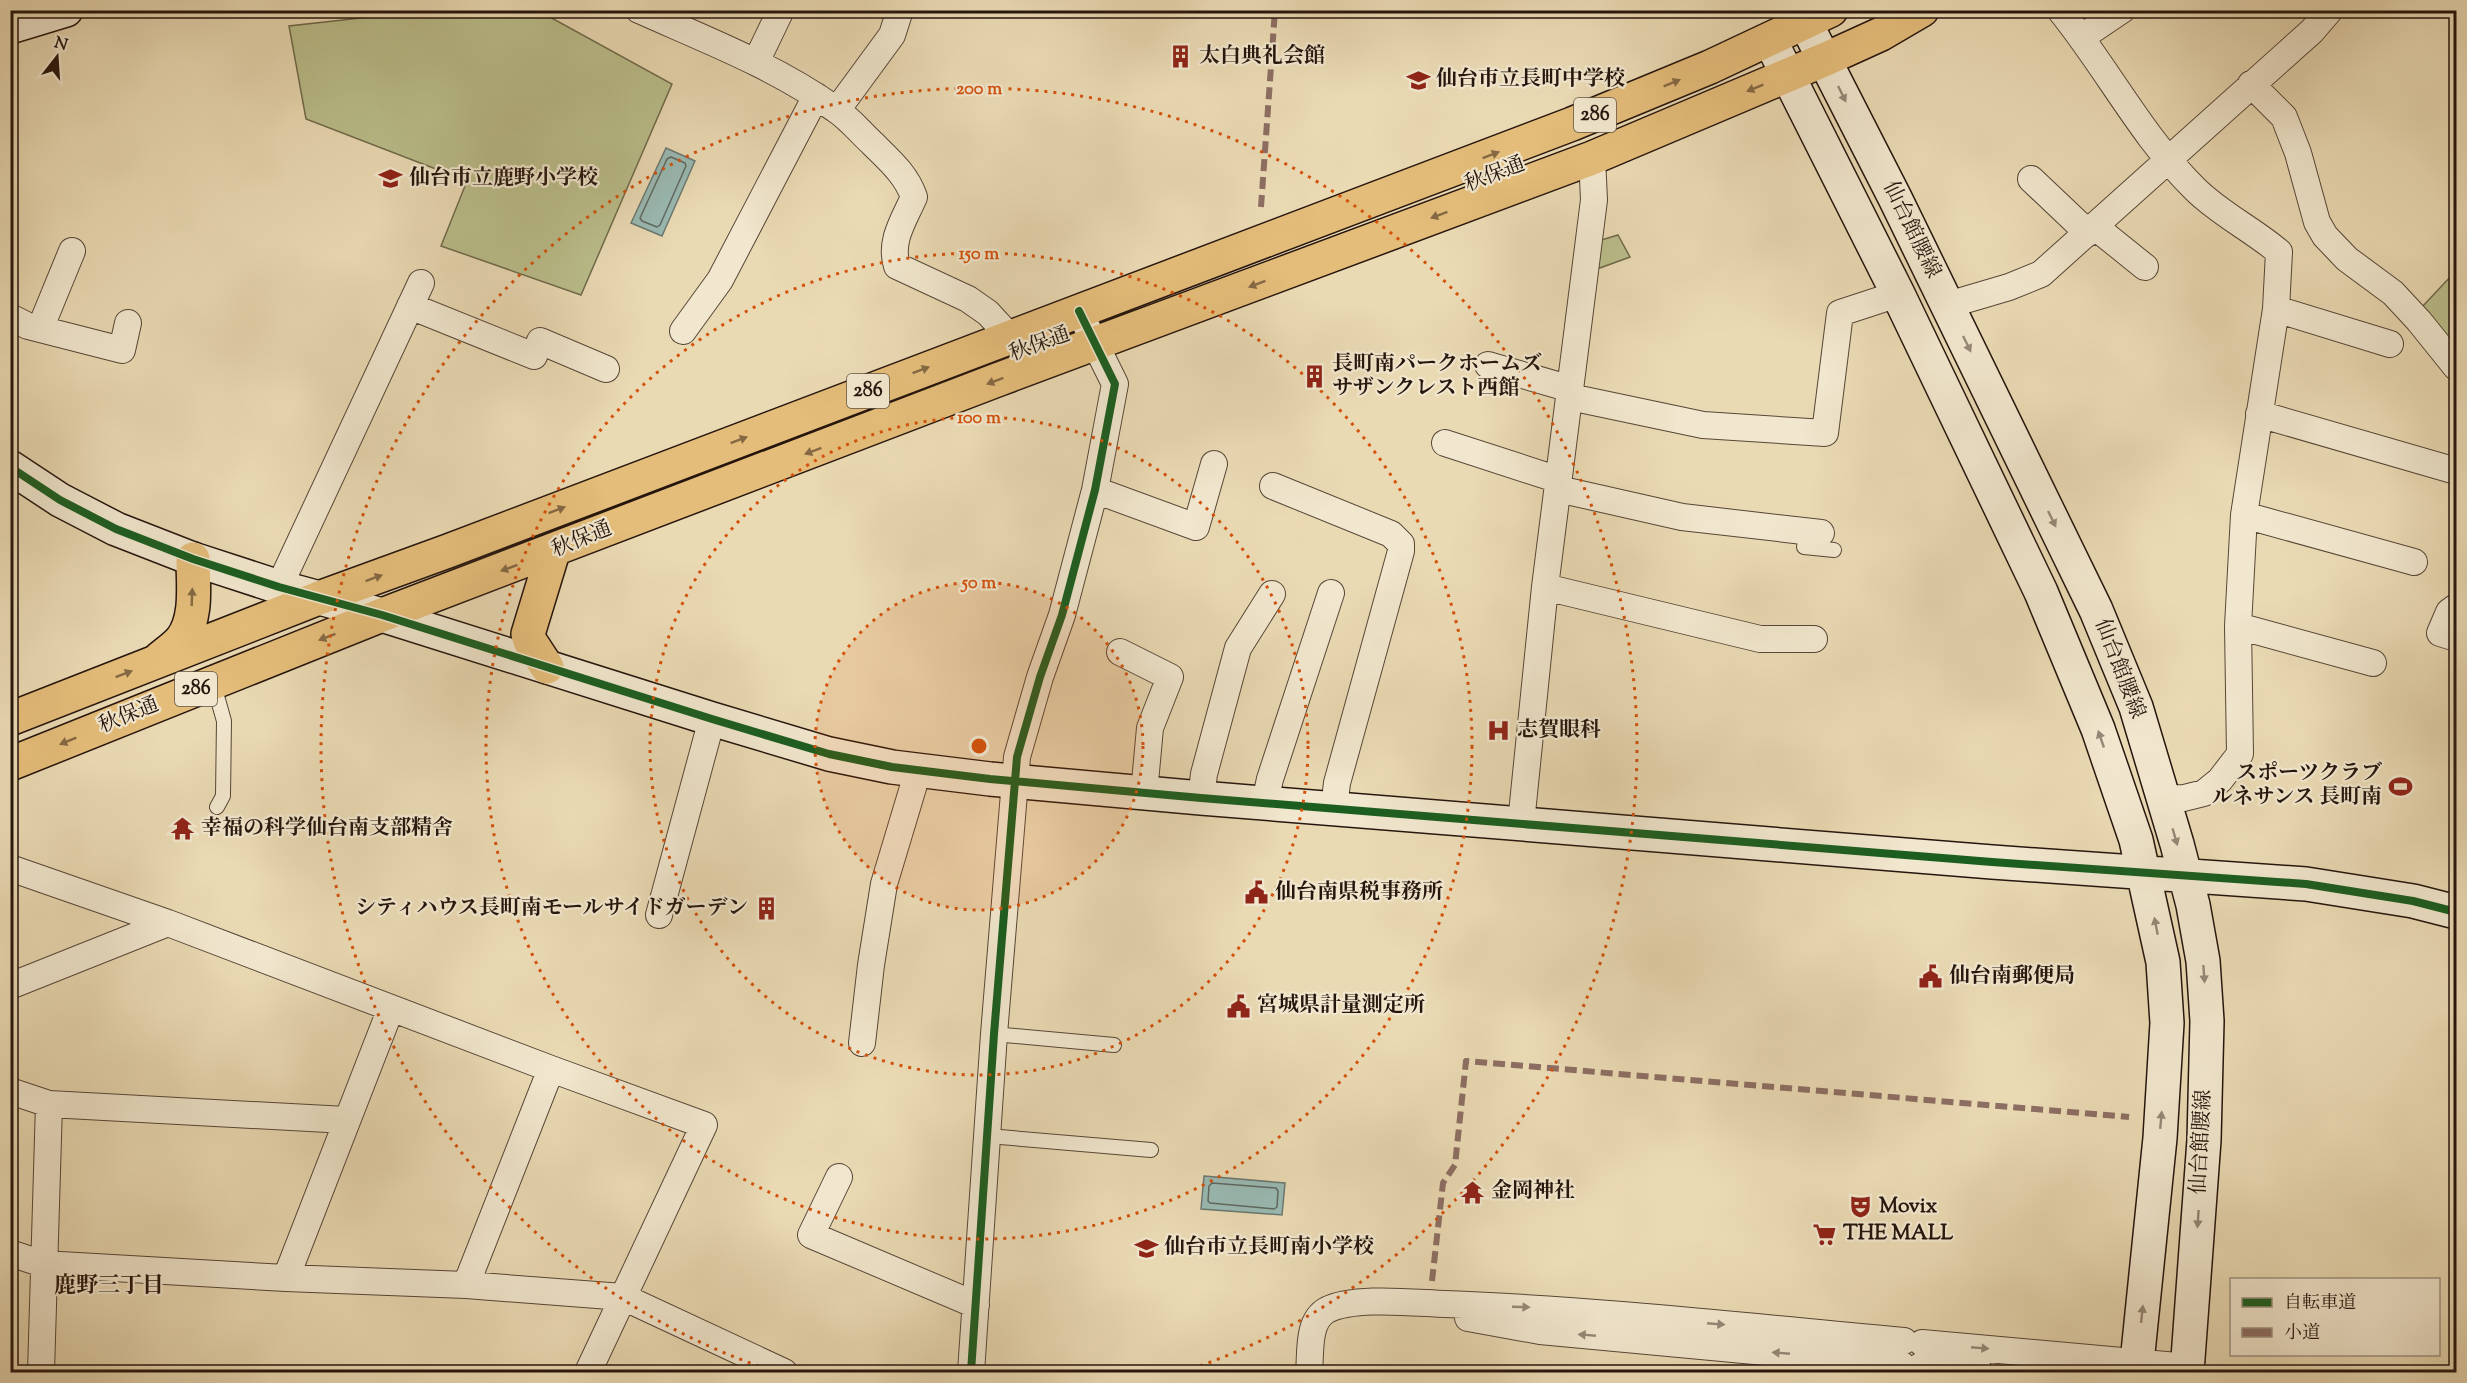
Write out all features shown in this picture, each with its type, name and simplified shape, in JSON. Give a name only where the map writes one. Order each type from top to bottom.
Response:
[{"type":"highway","name":"秋保通","points":[[10,764],[382,615],[553,552],[1094,344],[1592,158],[1826,59],[1881,34],[1922,10]]},
{"type":"highway","name":"秋保通","points":[[10,719],[319,598],[1572,124],[1819,17]]},
{"type":"highway","points":[[547,667],[528,634],[553,552]]},
{"type":"highway","points":[[156,662],[182,639],[189,627],[192,613],[193,559]]},
{"type":"main road","points":[[10,27],[66,10]]},
{"type":"main road","name":"仙台館腰線","points":[[1819,17],[1826,59],[2096,610],[2136,707],[2185,875],[2203,961],[2207,1021],[2204,1140],[2187,1370]]},
{"type":"main road","name":"仙台館腰線","points":[[1770,40],[1898,294],[2041,592],[2098,729],[2136,840],[2163,962],[2167,1023],[2160,1138],[2137,1367]]},
{"type":"main road","points":[[10,467],[60,500],[116,529],[193,559],[279,587],[382,615],[829,754],[918,771],[1014,782],[1200,798],[2306,884],[2360,891],[2457,912]]},
{"type":"street","points":[[639,10],[756,62],[837,110],[897,167],[909,183],[914,196],[895,240],[893,253],[897,267],[968,299],[988,313],[1010,337]]},
{"type":"street","points":[[756,62],[780,10]]},
{"type":"street","points":[[837,110],[892,35],[900,10]]},
{"type":"street","points":[[2061,10],[2167,159],[2196,190],[2231,219],[2262,238],[2279,252],[2276,309],[2244,515],[2238,626],[2240,754],[2220,780],[2204,793],[2184,798],[2164,799]]},
{"type":"street","points":[[2082,37],[2122,10]]},
{"type":"street","points":[[1948,305],[2009,287],[2041,274],[2312,31],[2330,10]]},
{"type":"street","points":[[2251,84],[2284,117],[2298,153],[2317,222],[2325,236],[2347,260],[2393,293],[2420,321],[2457,367]]},
{"type":"street","points":[[683,331],[720,280],[816,96]]},
{"type":"street","points":[[1521,823],[1545,587],[1594,200],[1592,158]]},
{"type":"street","points":[[2031,179],[2091,230],[2145,267]]},
{"type":"street","points":[[40,329],[72,251]]},
{"type":"street","points":[[279,587],[421,283]]},
{"type":"street","points":[[1488,365],[1570,393],[1703,425],[1825,433],[1840,313],[1898,294]]},
{"type":"street","points":[[410,306],[534,356],[540,341],[606,369]]},
{"type":"street","points":[[2276,309],[2390,344]]},
{"type":"street","points":[[971,1372],[994,1034],[1017,757],[1040,677],[1062,615],[1095,490],[1115,384],[1079,310]]},
{"type":"street","points":[[10,317],[40,329],[122,350],[128,323]]},
{"type":"street","points":[[2259,414],[2457,471]]},
{"type":"street","points":[[1445,443],[1559,484],[1682,516],[1820,538]]},
{"type":"street","points":[[1095,490],[1196,527],[1214,464]]},
{"type":"street","points":[[1273,486],[1390,534],[1401,544],[1338,783],[1334,808]]},
{"type":"street","points":[[2244,515],[2414,562]]},
{"type":"street","points":[[1545,587],[1760,639],[1814,639]]},
{"type":"street","points":[[1265,802],[1270,779],[1331,593]]},
{"type":"street","points":[[1200,798],[1204,774],[1238,648],[1272,594]]},
{"type":"street","points":[[2457,607],[2449,612],[2440,633],[2457,638]]},
{"type":"street","points":[[2238,626],[2373,663]]},
{"type":"street","points":[[1120,652],[1170,677],[1150,728],[1144,793]]},
{"type":"street","points":[[659,915],[712,719]]},
{"type":"street","points":[[862,1043],[884,884],[918,771]]},
{"type":"street","points":[[10,867],[168,923],[704,1125],[588,1372]]},
{"type":"street","points":[[10,986],[168,923]]},
{"type":"street","points":[[286,1278],[391,1008]]},
{"type":"street","points":[[466,1285],[551,1069]]},
{"type":"street","points":[[10,1091],[48,1104],[346,1120]]},
{"type":"street","points":[[41,1372],[48,1104]]},
{"type":"street","points":[[838,1177],[811,1235],[976,1305]]},
{"type":"street","points":[[10,1253],[43,1264],[286,1278],[466,1285],[623,1297],[784,1372]]},
{"type":"street","points":[[1309,1372],[1312,1330],[1319,1317],[1327,1310],[1339,1306],[1379,1302],[1534,1307],[1912,1354],[2187,1370]]},
{"type":"street","points":[[1912,1354],[1980,1372]]},
{"type":"lane","points":[[213,682],[225,721],[223,796],[217,807]]},
{"type":"lane","points":[[994,1034],[1114,1045]]},
{"type":"lane","points":[[988,1136],[1151,1150]]},
{"type":"green space","points":[[424,11],[539,11],[672,84],[581,295],[441,246],[467,181],[306,119],[289,26]]},
{"type":"green space","points":[[1618,235],[1630,257],[1597,269],[1601,240]]},
{"type":"green space","points":[[2452,275],[2456,279],[2456,342],[2451,341],[2422,307]]},
{"type":"water","points":[[666,148],[695,161],[662,236],[631,223]]},
{"type":"water","points":[[1204,1176],[1285,1183],[1282,1215],[1201,1209]]},
{"type":"marked path","points":[[1261,207],[1275,10]]},
{"type":"marked path","points":[[1432,1281],[1443,1183],[1455,1165],[1466,1061],[2129,1117]]},
{"type":"cycle path","points":[[971,1372],[994,1034],[1017,757],[1040,677],[1062,615],[1095,490],[1115,384],[1079,311]]},
{"type":"cycle path","points":[[10,467],[60,500],[116,529],[193,559],[279,587],[382,615],[829,754],[892,767],[990,779],[1201,798],[1992,862],[2306,884],[2413,901],[2456,912]]},
{"type":"place","name":"太白典礼会館","points":[[1181,57]]},
{"type":"place","name":"仙台市立長町中学校","points":[[1418,80]]},
{"type":"place","name":"仙台市立鹿野小学校","points":[[391,179]]},
{"type":"place","name":"長町南パークホームズ サザンクレスト西館","points":[[1314,377]]},
{"type":"place","name":"志賀眼科","points":[[1499,731]]},
{"type":"place","name":"スポーツクラブ ルネサンス 長町南","points":[[2400,786]]},
{"type":"place","name":"幸福の科学仙台南支部精舎","points":[[183,829]]},
{"type":"place","name":"仙台南県税事務所","points":[[1257,893]]},
{"type":"place","name":"シティハウス長町南モールサイドガーデン","points":[[766,909]]},
{"type":"place","name":"仙台南郵便局","points":[[1931,977]]},
{"type":"place","name":"宮城県計量測定所","points":[[1239,1006]]},
{"type":"place","name":"金岡神社","points":[[1473,1192]]},
{"type":"place","name":"Movix","points":[[1861,1207]]},
{"type":"place","name":"THE MALL","points":[[1825,1234]]},
{"type":"place","name":"仙台市立長町南小学校","points":[[1146,1248]]},
{"type":"district","name":"鹿野三丁目","points":[[109,1287]]}]
